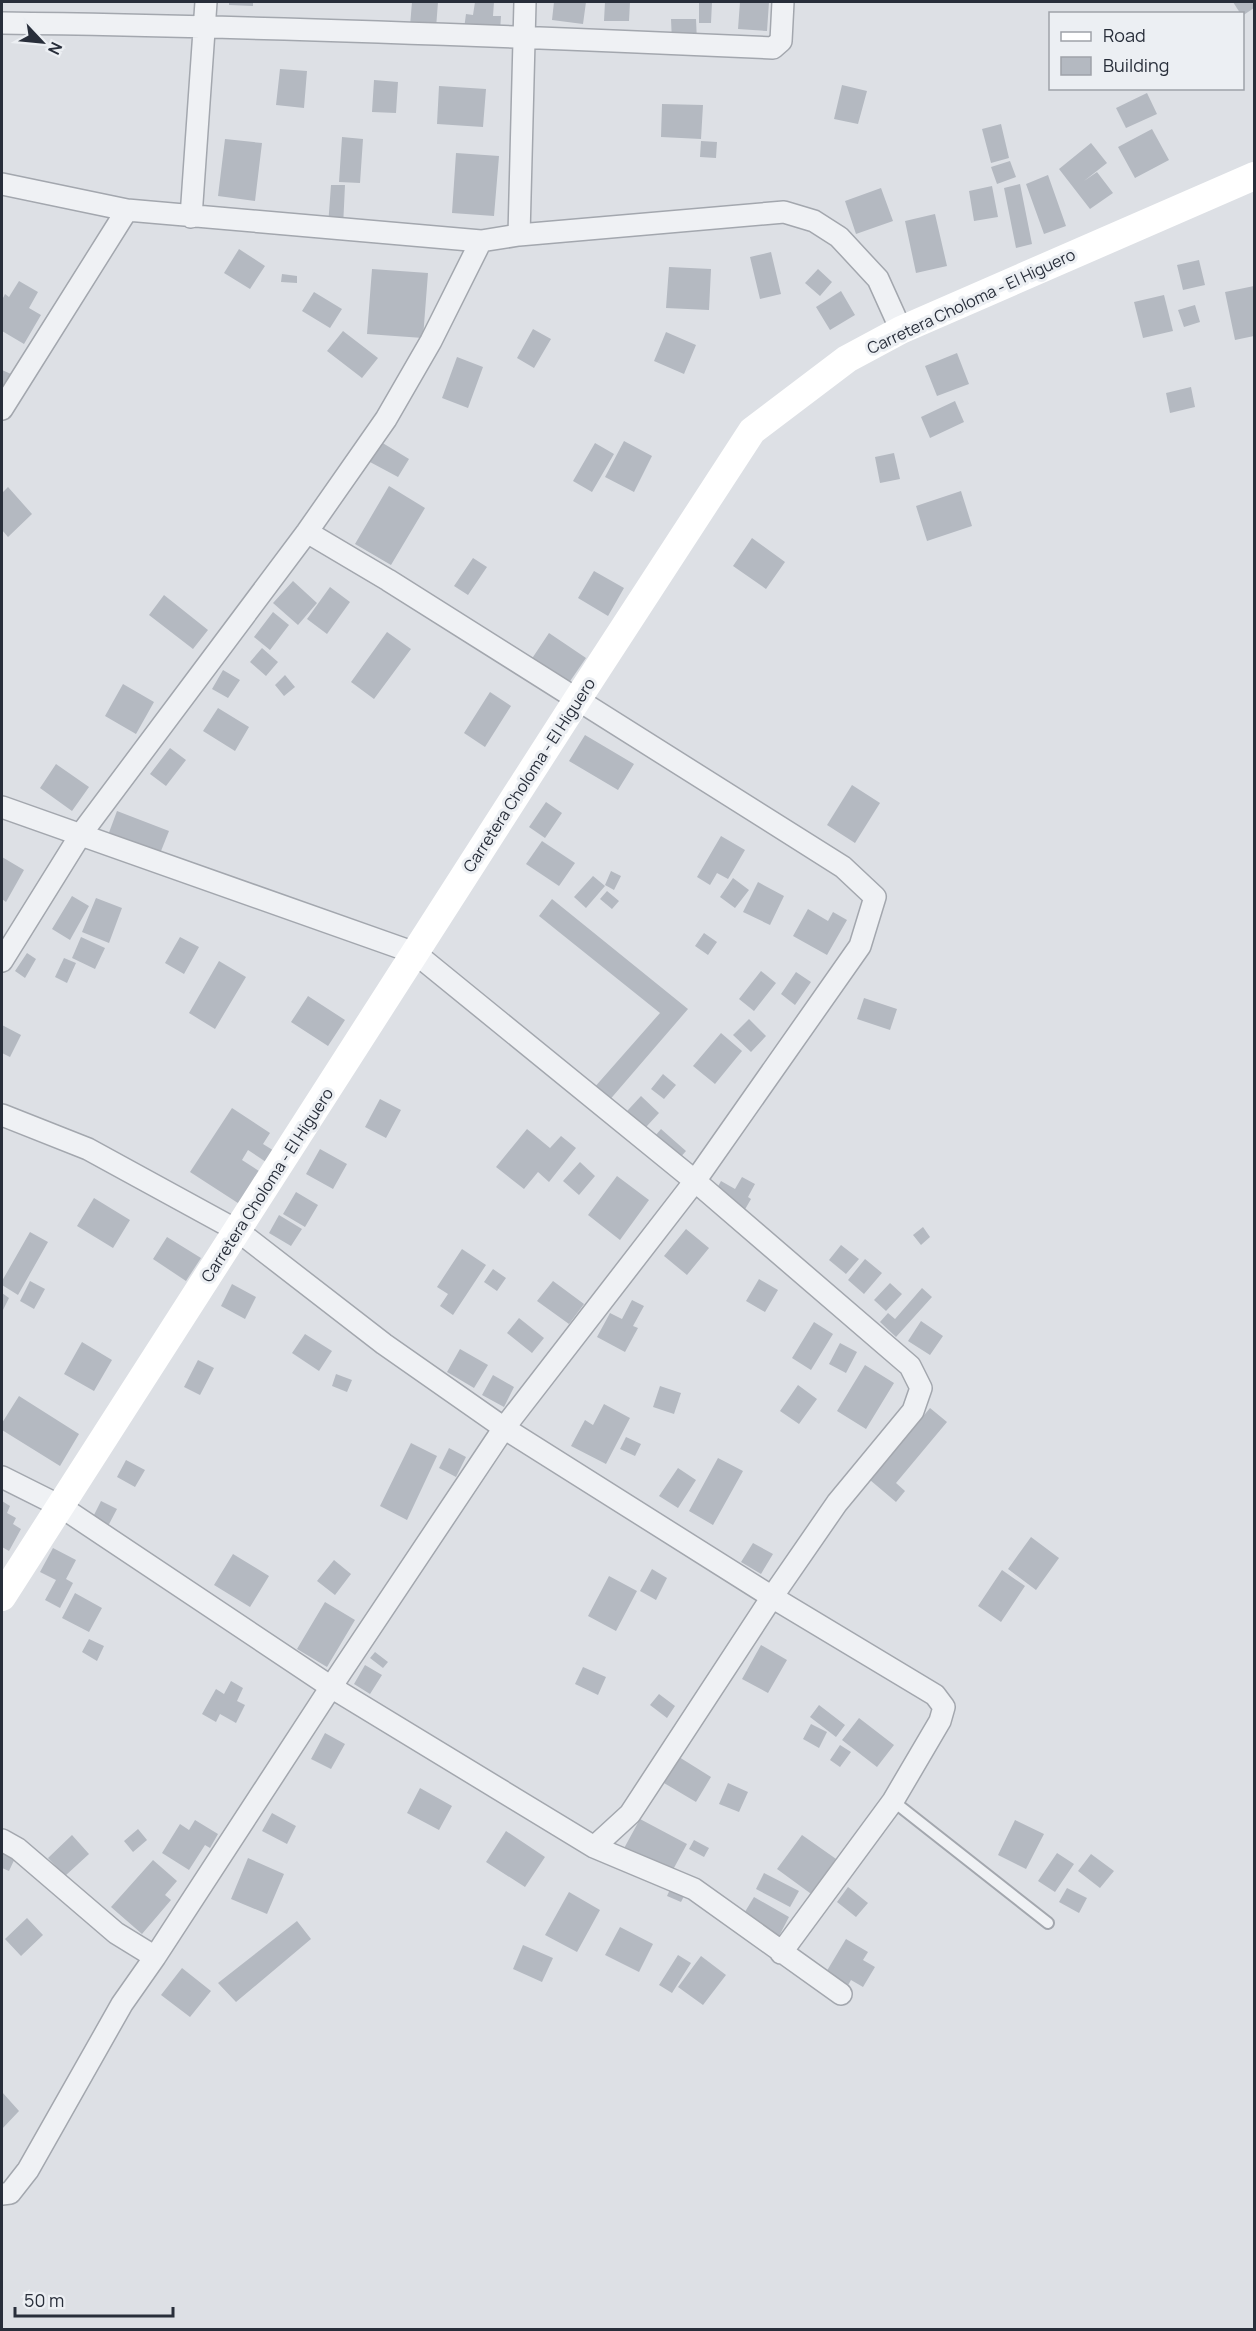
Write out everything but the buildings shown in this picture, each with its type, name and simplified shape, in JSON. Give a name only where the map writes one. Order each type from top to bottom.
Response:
[{"type":"street","points":[[191,217],[206,2]]},
{"type":"street","points":[[519,234],[525,2]]},
{"type":"street","points":[[2,23],[205,25],[523,36],[773,48],[781,41],[783,2]]},
{"type":"street","name":"Carretera Choloma - El Higuero","points":[[2,1597],[752,431],[847,359],[901,330],[1254,176]]},
{"type":"street","points":[[2,184],[127,210],[481,241],[519,234],[784,212],[814,221],[839,237],[878,279],[901,330]]},
{"type":"street","points":[[2,409],[127,210]]},
{"type":"street","points":[[2,961],[81,834],[307,532],[386,420],[431,341],[481,241]]},
{"type":"street","points":[[2,2194],[10,2193],[28,2170],[122,2004],[504,1428],[694,1181],[860,946],[875,897],[843,867],[388,580],[307,532]]},
{"type":"street","points":[[2,807],[415,953],[694,1181],[910,1366],[921,1388],[913,1411],[837,1503],[772,1597],[630,1814],[594,1847]]},
{"type":"street","points":[[2,1115],[88,1149],[238,1231],[384,1344],[504,1428],[772,1597],[935,1695],[944,1707],[940,1722],[893,1801],[781,1953]]},
{"type":"street","points":[[2,1477],[60,1506],[331,1687],[594,1847],[655,1875],[694,1889],[841,1994]]},
{"type":"street","points":[[2,1840],[18,1849],[116,1933],[155,1957]]},
{"type":"lane","points":[[893,1801],[1048,1923]]}]
